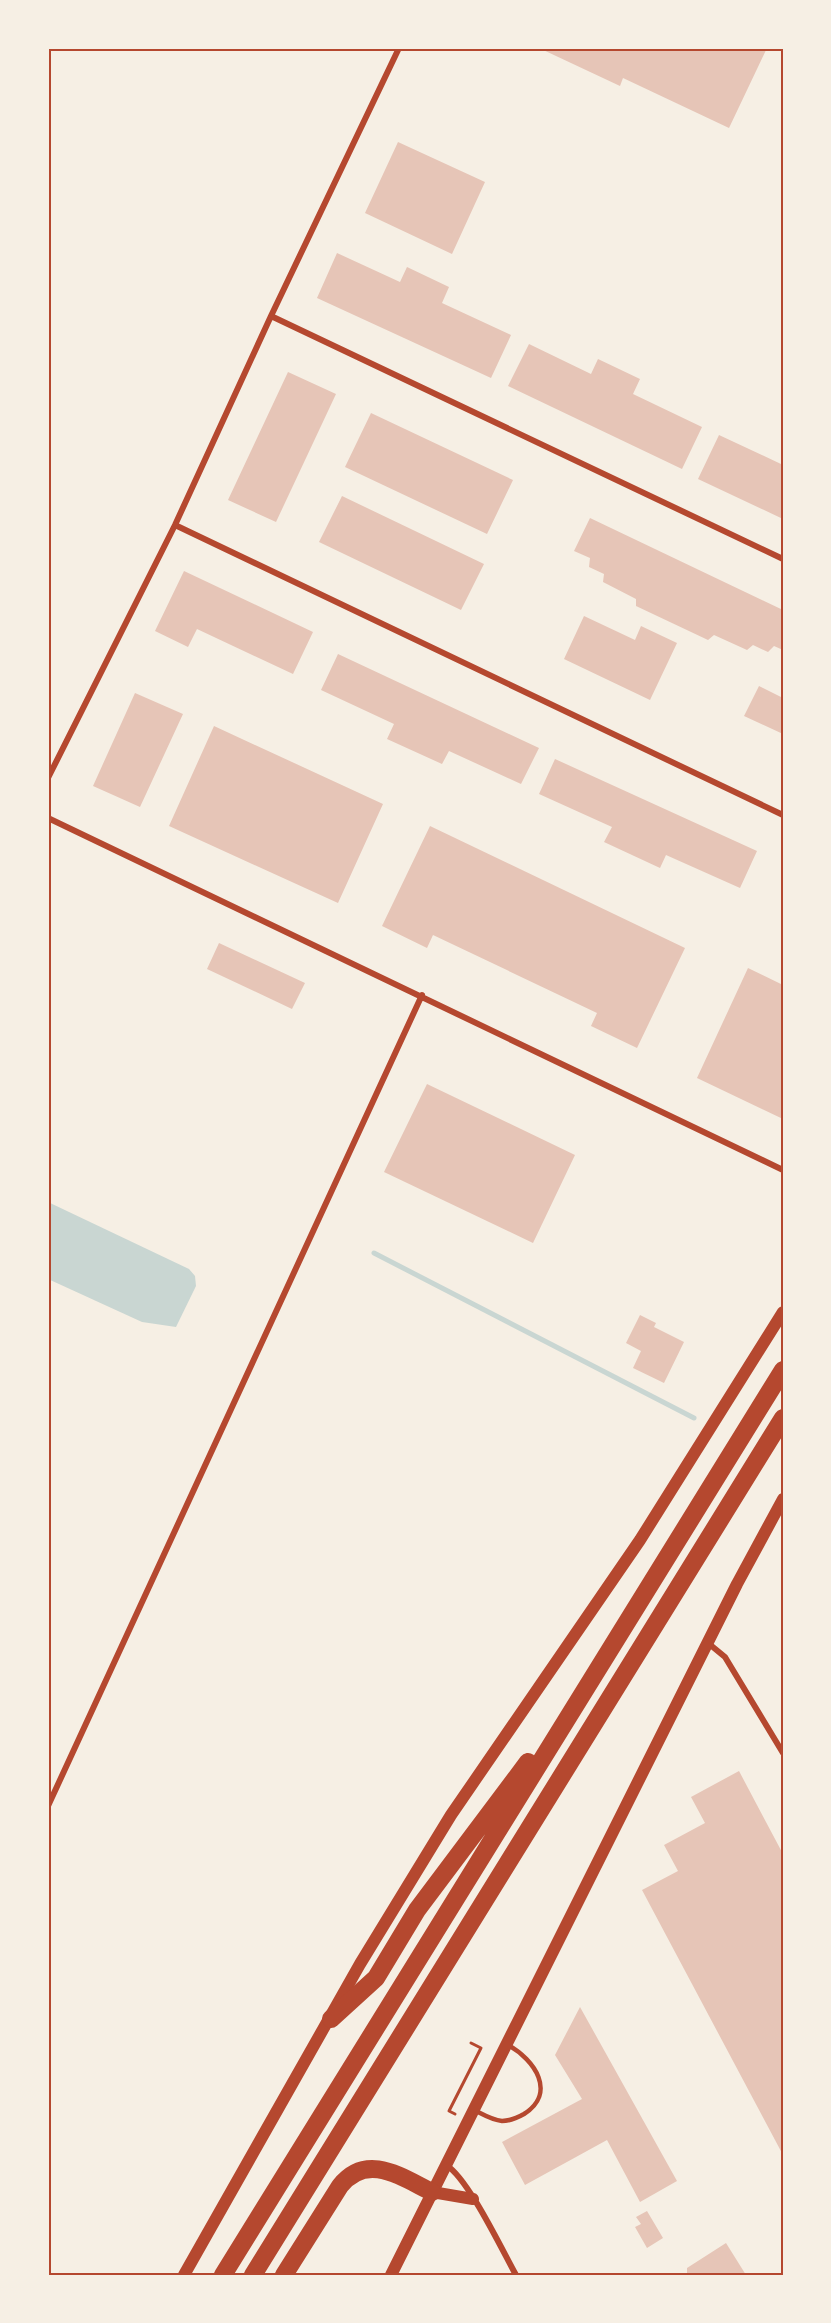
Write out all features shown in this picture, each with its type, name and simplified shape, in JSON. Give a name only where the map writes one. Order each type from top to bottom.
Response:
[{"type":"highway","points":[[223,2275],[783,1370]]},
{"type":"highway","points":[[253,2275],[783,1418]]},
{"type":"highway","points":[[331,2019],[376,1978],[417,1910],[599,1666]]},
{"type":"highway","points":[[284,2275],[339,2186],[351,2175],[369,2169],[388,2170],[432,2192]]},
{"type":"main road","points":[[184,2275],[331,2019],[360,1964],[451,1815],[640,1539],[783,1312]]},
{"type":"main road","points":[[391,2275],[737,1584],[783,1499]]},
{"type":"main road","points":[[432,2192],[473,2199]]},
{"type":"street","points":[[48,778],[175,525],[271,316],[399,48]]},
{"type":"street","points":[[271,316],[783,559]]},
{"type":"street","points":[[175,525],[783,815]]},
{"type":"street","points":[[48,818],[422,995],[783,1170]]},
{"type":"street","points":[[48,1806],[422,995]]},
{"type":"street","points":[[708,1643],[725,1657],[783,1753]]},
{"type":"street","points":[[446,2164],[467,2186],[516,2275]]},
{"type":"lane","points":[[473,2109],[495,2120],[506,2121],[533,2108],[540,2098],[539,2079],[533,2066],[521,2052],[506,2044]]},
{"type":"path","points":[[456,2114],[449,2111],[481,2048],[471,2043]]},
{"type":"shaded area","points":[[48,1202],[189,1269],[195,1276],[196,1286],[176,1327],[142,1322],[48,1279]]},
{"type":"building","points":[[539,48],[767,48],[729,128],[623,78],[620,86]]},
{"type":"building","points":[[398,142],[485,182],[452,254],[365,213]]},
{"type":"building","points":[[337,253],[400,282],[407,267],[449,287],[442,303],[511,335],[491,378],[317,298]]},
{"type":"building","points":[[529,344],[591,374],[598,359],[640,379],[633,394],[702,427],[682,469],[508,386]]},
{"type":"building","points":[[288,372],[336,394],[276,522],[228,500]]},
{"type":"building","points":[[371,413],[513,480],[487,534],[345,467]]},
{"type":"building","points":[[719,435],[781,464],[783,460],[783,519],[698,479]]},
{"type":"building","points":[[342,496],[484,564],[461,610],[319,542]]},
{"type":"building","points":[[590,518],[783,610],[783,650],[774,646],[768,652],[753,645],[747,650],[714,635],[708,640],[636,606],[636,599],[603,582],[604,574],[589,567],[590,558],[574,551]]},
{"type":"building","points":[[184,571],[313,632],[293,674],[197,629],[188,647],[155,631]]},
{"type":"building","points":[[584,616],[635,640],[641,626],[677,643],[650,700],[564,659]]},
{"type":"building","points":[[338,654],[539,748],[521,784],[449,751],[442,764],[387,739],[394,724],[321,690]]},
{"type":"building","points":[[759,686],[783,698],[783,734],[744,716]]},
{"type":"building","points":[[135,693],[183,714],[140,807],[93,786]]},
{"type":"building","points":[[214,726],[383,804],[338,903],[169,826]]},
{"type":"building","points":[[555,759],[757,851],[740,888],[666,855],[660,868],[604,842],[612,827],[539,794]]},
{"type":"building","points":[[430,826],[685,948],[637,1048],[591,1026],[597,1013],[433,935],[427,948],[382,926]]},
{"type":"building","points":[[219,943],[305,983],[292,1009],[207,969]]},
{"type":"building","points":[[748,968],[783,985],[783,1119],[697,1078]]},
{"type":"building","points":[[427,1084],[575,1155],[533,1243],[384,1172]]},
{"type":"building","points":[[640,1315],[656,1323],[654,1327],[684,1342],[664,1383],[633,1368],[641,1351],[626,1343]]},
{"type":"building","points":[[739,1771],[783,1854],[783,2155],[642,1890],[678,1871],[664,1845],[705,1823],[691,1797]]},
{"type":"building","points":[[580,2007],[677,2181],[640,2202],[607,2140],[525,2185],[502,2142],[582,2099],[555,2055]]},
{"type":"building","points":[[647,2211],[663,2238],[647,2248],[635,2227],[641,2224],[636,2217]]},
{"type":"building","points":[[726,2243],[746,2275],[687,2275],[687,2268]]},
{"type":"waterway","points":[[374,1253],[694,1418]]}]
